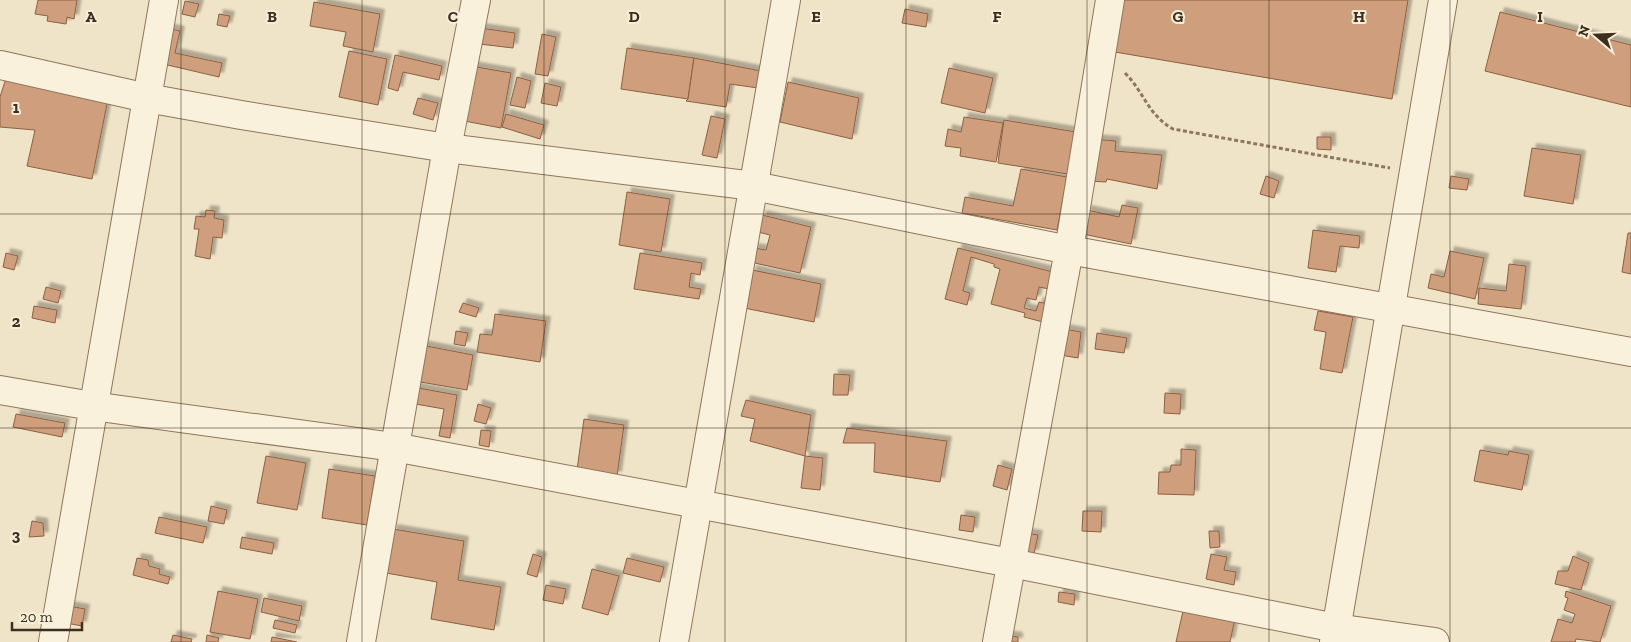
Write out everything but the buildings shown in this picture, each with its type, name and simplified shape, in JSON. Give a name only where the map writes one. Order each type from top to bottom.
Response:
[{"type":"street","points":[[53,642],[92,406],[164,0]]},
{"type":"street","points":[[361,642],[447,148],[476,0]]},
{"type":"street","points":[[674,642],[786,0]]},
{"type":"street","points":[[997,642],[1069,250],[1110,0]]},
{"type":"street","points":[[1335,635],[1443,0]]},
{"type":"street","points":[[0,65],[148,98],[447,148],[754,186],[1069,250],[1631,352]]},
{"type":"street","points":[[0,390],[92,406],[394,447],[1011,563],[1335,635],[1435,642]]},
{"type":"path","points":[[1101,54],[1130,78],[1154,115],[1173,129],[1414,172]]}]
